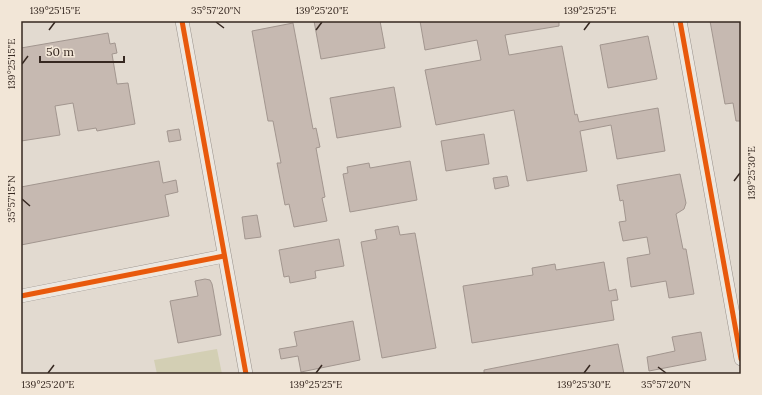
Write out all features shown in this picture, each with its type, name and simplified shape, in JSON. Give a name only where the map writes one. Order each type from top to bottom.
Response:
[{"type":"street","points":[[182,21],[246,374]]},
{"type":"street","points":[[680,21],[741,359]]},
{"type":"street","points":[[21,296],[224,256]]},
{"type":"shaded area","points":[[217,349],[222,374],[157,374],[154,360]]},
{"type":"building","points":[[314,21],[380,21],[385,48],[321,59]]},
{"type":"building","points":[[420,21],[559,21],[559,26],[505,35],[509,55],[562,46],[575,115],[577,114],[579,122],[658,108],[665,151],[617,159],[611,125],[580,131],[587,171],[527,181],[514,110],[436,125],[425,70],[481,60],[477,40],[425,50]]},
{"type":"building","points":[[710,21],[741,21],[741,121],[736,121],[733,103],[725,104]]},
{"type":"building","points":[[293,23],[313,129],[316,128],[320,147],[316,148],[325,197],[322,198],[327,221],[294,227],[289,204],[285,205],[277,163],[281,163],[273,121],[268,121],[252,31]]},
{"type":"building","points":[[108,33],[110,44],[115,43],[117,53],[112,54],[117,84],[128,83],[135,124],[97,131],[96,128],[78,131],[73,103],[55,106],[60,135],[21,141],[21,48]]},
{"type":"building","points":[[648,36],[657,79],[608,88],[600,45]]},
{"type":"building","points":[[394,87],[401,127],[337,138],[330,98]]},
{"type":"building","points":[[179,129],[181,140],[169,142],[167,131]]},
{"type":"building","points":[[484,134],[489,164],[446,171],[441,141]]},
{"type":"building","points":[[159,161],[163,183],[176,180],[178,192],[165,195],[169,216],[21,245],[21,187]]},
{"type":"building","points":[[410,161],[417,200],[350,212],[343,174],[348,173],[347,167],[369,163],[370,168]]},
{"type":"building","points":[[680,174],[686,203],[684,209],[676,214],[683,249],[686,249],[694,294],[669,298],[666,281],[631,287],[627,258],[650,254],[647,237],[623,241],[619,222],[626,221],[623,200],[620,201],[617,185]]},
{"type":"building","points":[[507,176],[509,186],[495,189],[493,178]]},
{"type":"building","points":[[257,215],[261,237],[245,239],[242,217]]},
{"type":"building","points":[[398,226],[400,235],[415,233],[436,348],[382,358],[361,242],[377,239],[375,230]]},
{"type":"building","points":[[339,239],[344,266],[315,271],[316,278],[290,283],[289,276],[284,277],[279,250]]},
{"type":"building","points":[[604,262],[609,291],[616,289],[618,300],[611,301],[614,320],[472,343],[463,286],[533,275],[532,268],[555,264],[556,270]]},
{"type":"building","points":[[205,279],[210,280],[212,284],[221,335],[178,343],[170,301],[198,296],[195,281]]},
{"type":"building","points":[[353,321],[360,360],[301,372],[298,356],[281,359],[279,349],[297,346],[294,332]]},
{"type":"building","points":[[701,332],[706,360],[649,371],[647,357],[675,351],[672,337]]},
{"type":"building","points":[[618,344],[624,374],[484,374],[484,370]]},
{"type":"cycle path","points":[[182,21],[246,374]]},
{"type":"cycle path","points":[[680,21],[741,359]]},
{"type":"cycle path","points":[[21,296],[224,256]]}]
